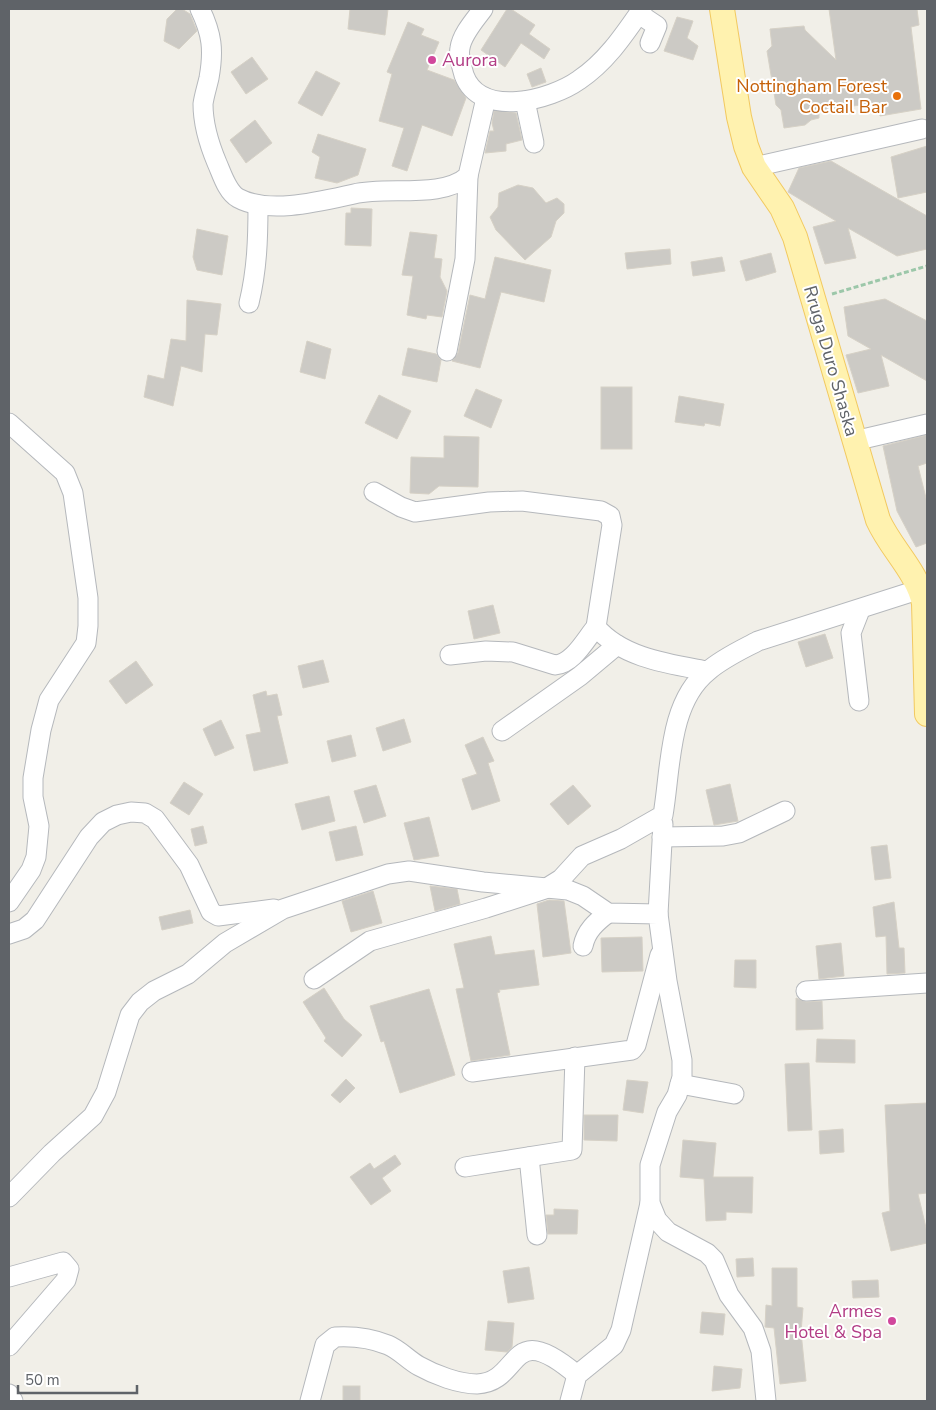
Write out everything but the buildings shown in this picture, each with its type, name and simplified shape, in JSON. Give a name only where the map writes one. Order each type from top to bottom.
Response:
[{"type":"main road","name":"Rruga Duro Shaska","points":[[722,9],[738,117],[754,166],[782,208],[795,237],[854,441],[885,536],[924,588],[927,714]]},
{"type":"street","points":[[200,9],[210,30],[212,62],[203,104],[207,138],[225,181],[237,198],[258,205],[298,204],[370,190],[440,189],[458,185],[468,176]]},
{"type":"street","points":[[483,9],[464,36],[459,49],[465,78],[472,88],[486,98],[504,102],[526,101],[550,94],[578,81],[618,44],[640,11],[657,26],[650,43]]},
{"type":"street","points":[[447,351],[465,259],[468,176],[486,98]]},
{"type":"street","points":[[526,101],[534,142]]},
{"type":"street","points":[[754,166],[922,129]]},
{"type":"street","points":[[249,304],[258,248],[258,205]]},
{"type":"street","points":[[9,423],[64,473],[73,493],[88,598],[88,626],[86,643],[49,700],[40,730],[32,778],[33,797],[39,826],[36,857],[31,870],[9,902]]},
{"type":"street","points":[[854,441],[927,424]]},
{"type":"street","points":[[374,492],[402,508],[415,512],[489,502],[522,501],[587,508],[601,511],[610,516],[612,525],[596,627],[569,660],[562,665],[555,665],[513,652],[486,651],[450,655]]},
{"type":"street","points":[[570,1401],[577,1375],[614,1346],[621,1330],[650,1203],[650,1165],[654,1148],[680,1084],[681,1043],[662,947],[658,914],[663,815],[681,711],[693,686],[707,671],[758,641],[924,588]]},
{"type":"street","points":[[859,700],[852,633],[860,610]]},
{"type":"street","points":[[596,627],[602,635],[617,645],[652,659],[707,671]]},
{"type":"street","points":[[502,731],[580,676],[617,645]]},
{"type":"street","points":[[662,837],[723,836],[739,833],[785,811]]},
{"type":"street","points":[[9,934],[24,929],[35,920],[89,837],[103,822],[116,815],[132,812],[145,813],[155,819],[189,865],[211,912],[218,916],[283,909]]},
{"type":"street","points":[[314,980],[370,941],[545,889],[561,879],[582,856],[621,839],[663,815]]},
{"type":"street","points":[[9,1197],[52,1153],[93,1116],[106,1092],[130,1015],[140,1002],[154,991],[188,974],[225,943],[283,909],[388,874],[409,871],[545,889],[568,890],[608,913],[658,914]]},
{"type":"street","points":[[583,946],[585,936],[590,929],[608,913]]},
{"type":"street","points":[[472,1072],[632,1050],[636,1045],[662,947]]},
{"type":"street","points":[[806,991],[927,983]]},
{"type":"street","points":[[465,1167],[572,1150],[574,1057]]},
{"type":"street","points":[[680,1084],[734,1094]]},
{"type":"street","points":[[530,1157],[537,1235]]},
{"type":"street","points":[[650,1203],[656,1220],[668,1232],[707,1253],[714,1260],[729,1295],[753,1328],[761,1351],[766,1401]]},
{"type":"street","points":[[9,1277],[54,1263],[63,1262],[69,1269],[66,1280],[9,1346]]},
{"type":"street","points":[[310,1401],[325,1345],[335,1337],[365,1338],[388,1345],[418,1366],[440,1376],[476,1384],[488,1382],[499,1376],[518,1354],[527,1351],[550,1354],[577,1375]]},
{"type":"street","points":[[9,1394],[14,1401]]},
{"type":"path","points":[[813,299],[927,266]]},
{"type":"place","name":"Aurora","points":[[432,60]]},
{"type":"place","name":"Nottingham Forest Coctail Bar","points":[[897,96]]},
{"type":"place","name":"Armes Hotel & Spa","points":[[892,1321]]}]
